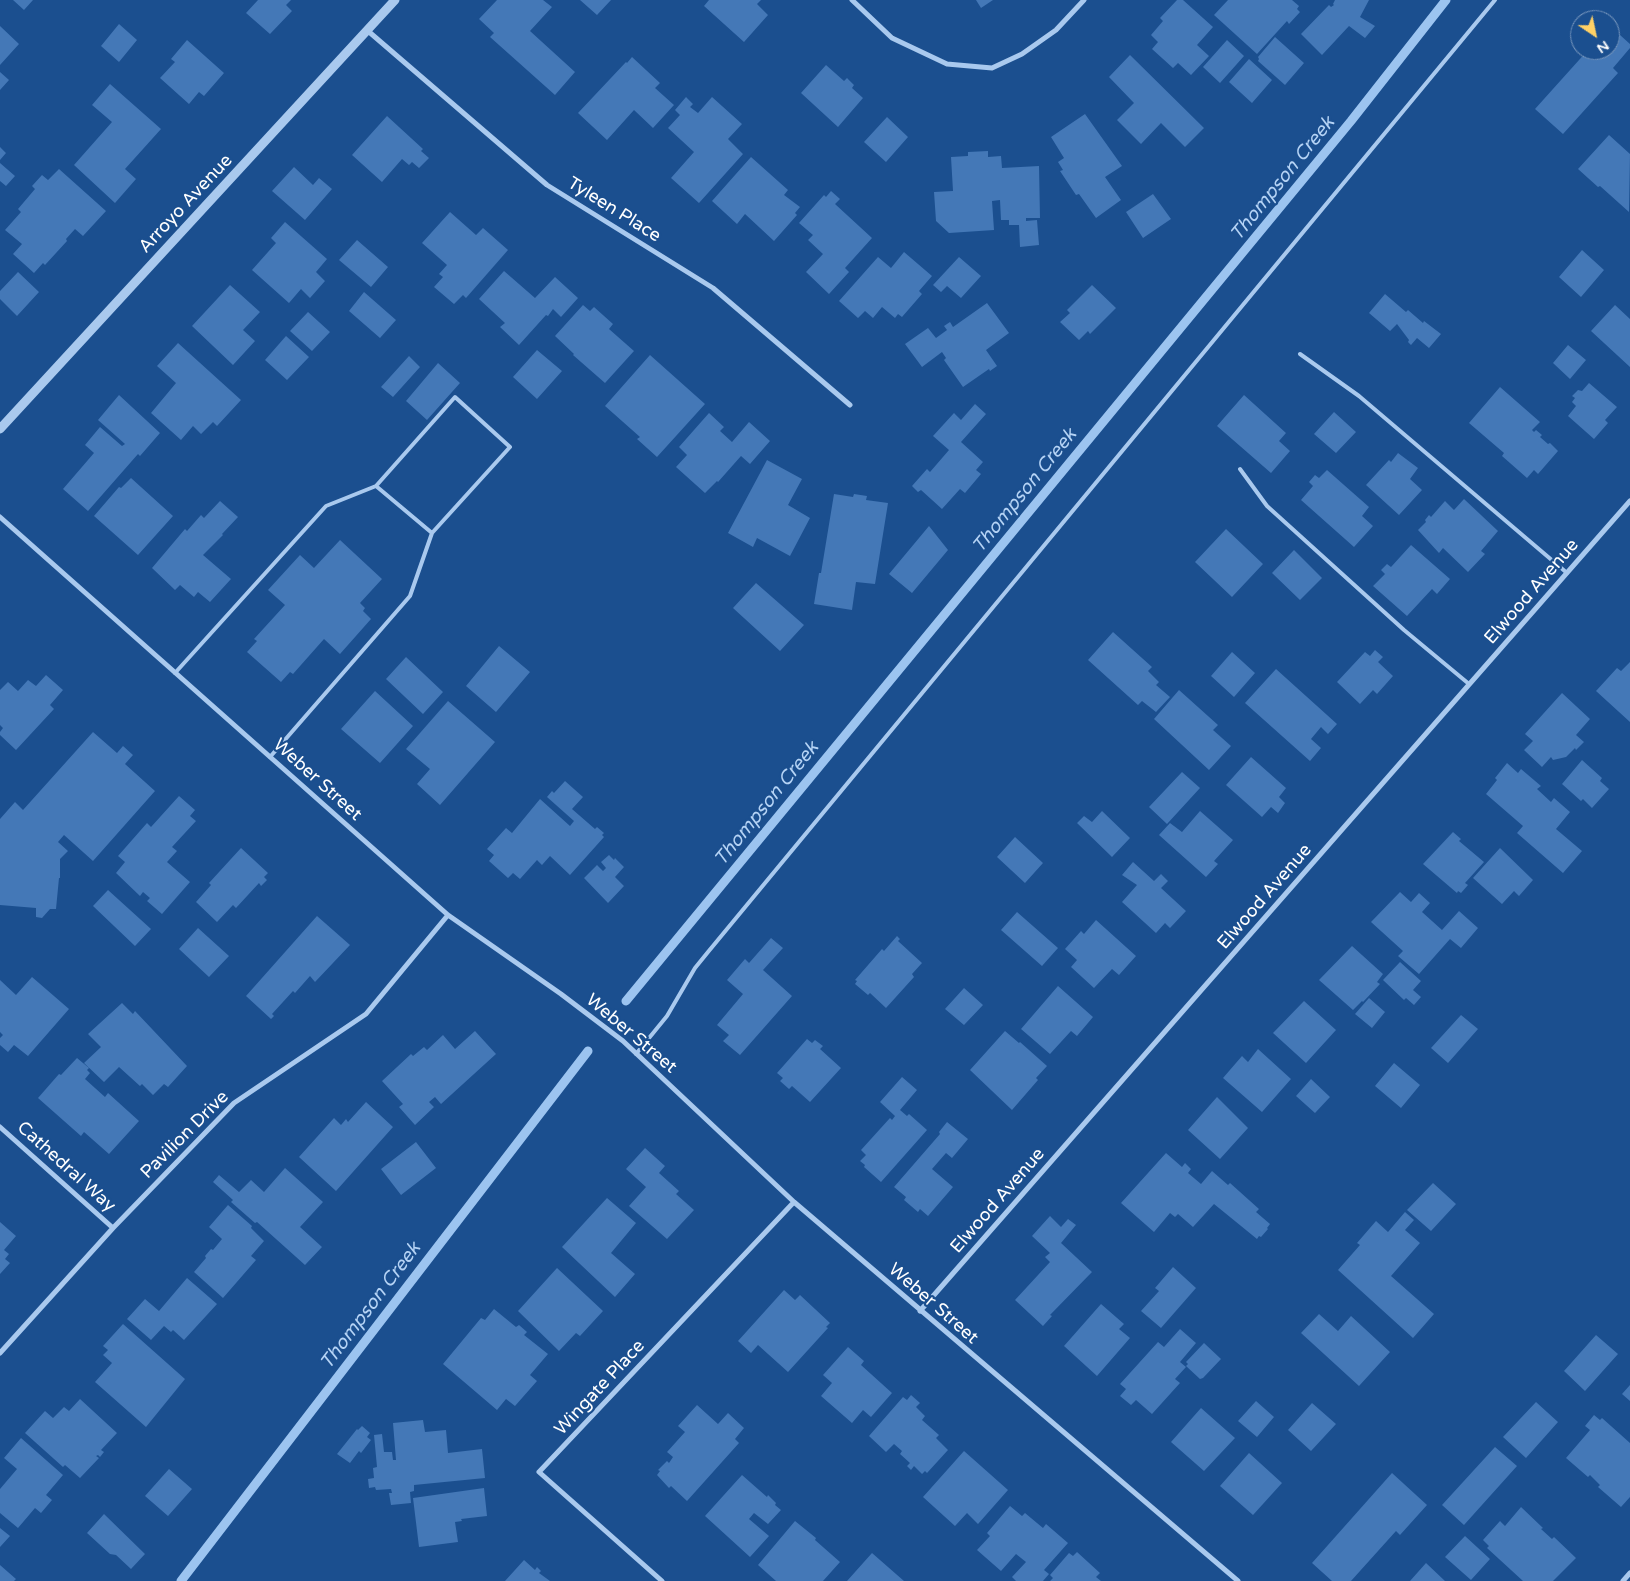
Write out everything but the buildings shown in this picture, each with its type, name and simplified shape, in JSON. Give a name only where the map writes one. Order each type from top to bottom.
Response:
[{"type":"street","name":"Arroyo Avenue","points":[[0,429],[395,0]]},
{"type":"street","points":[[852,0],[892,38],[947,64],[992,68],[1022,54],[1056,30],[1084,0]]},
{"type":"street","name":"Tyleen Place","points":[[368,31],[547,185],[712,288],[850,405]]},
{"type":"street","name":"Elwood Avenue","points":[[920,1311],[1630,502]]},
{"type":"street","name":"Weber Street","points":[[0,517],[448,915],[623,1040],[794,1202],[1238,1581]]},
{"type":"street","name":"Pavilion Drive","points":[[0,1353],[113,1228],[234,1103],[366,1014],[448,915]]},
{"type":"street","name":"Cathedral Way","points":[[0,1127],[113,1228]]},
{"type":"street","name":"Wingate Place","points":[[662,1581],[539,1472],[794,1202]]},
{"type":"street","points":[[1623,1581],[1630,1573]]},
{"type":"lane","points":[[636,1054],[667,1016],[694,968],[1495,0]]},
{"type":"lane","points":[[1300,354],[1360,396],[1568,573]]},
{"type":"lane","points":[[175,673],[326,506],[376,486],[456,397],[510,447],[432,533],[410,596],[270,757]]},
{"type":"lane","points":[[1240,469],[1268,506],[1384,613],[1469,684]]},
{"type":"lane","points":[[376,486],[432,533]]},
{"type":"waterway","name":"Thompson Creek","points":[[626,1001],[1351,121],[1446,0]]},
{"type":"waterway","name":"Thompson Creek","points":[[181,1581],[588,1051]]}]
